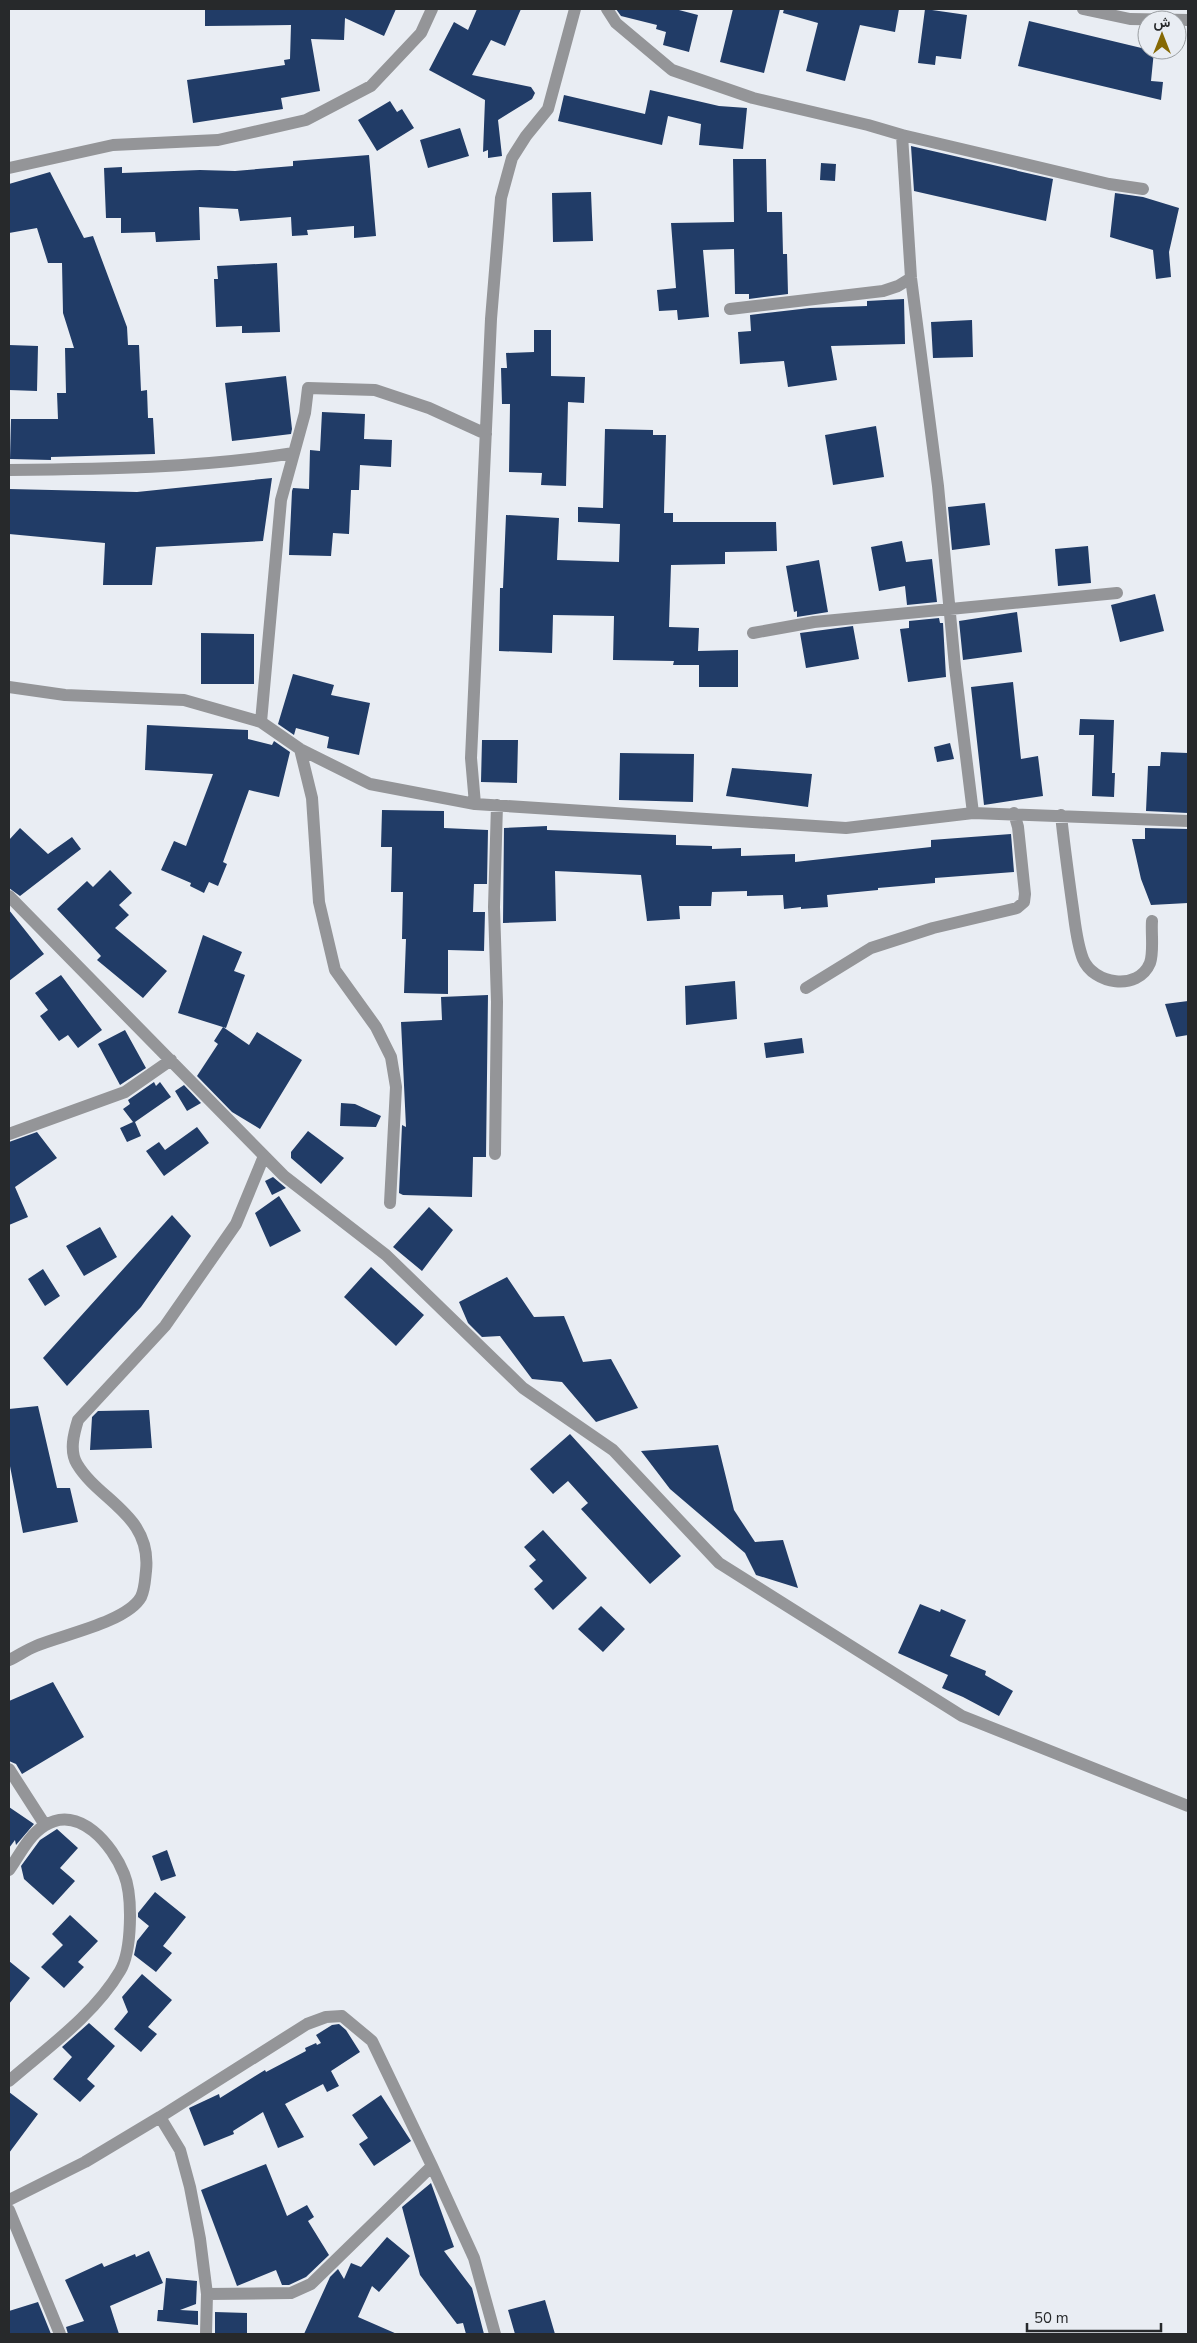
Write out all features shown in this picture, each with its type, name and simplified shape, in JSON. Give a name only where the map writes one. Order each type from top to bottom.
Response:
[{"type":"street","points":[[9,168],[113,145],[218,140],[306,120],[370,86],[421,34],[432,9]]},
{"type":"street","points":[[475,804],[471,758],[492,318],[501,198],[512,158],[526,136],[548,109],[575,9]]},
{"type":"street","points":[[607,9],[616,23],[672,70],[753,98],[1109,184],[1144,189]]},
{"type":"street","points":[[1083,9],[1130,20],[1188,20]]},
{"type":"street","points":[[902,135],[911,278],[938,486],[949,608],[973,813]]},
{"type":"street","points":[[730,309],[883,291],[898,286],[911,278]]},
{"type":"street","points":[[261,722],[281,500],[305,413],[308,388],[375,390],[429,408],[486,434]]},
{"type":"street","points":[[9,470],[200,465],[294,453]]},
{"type":"street","points":[[753,633],[814,622],[1117,593]]},
{"type":"street","points":[[9,687],[65,695],[184,700],[261,722],[300,749],[370,784],[475,804],[846,828],[973,813],[1014,813],[1188,821]]},
{"type":"street","points":[[300,749],[312,798],[319,902],[336,970],[376,1027],[391,1057],[396,1087],[390,1203]]},
{"type":"street","points":[[495,1154],[497,1002],[494,907],[497,805]]},
{"type":"street","points":[[806,988],[871,948],[933,928],[1017,908],[1024,902],[1025,894],[1018,827],[1014,813]]},
{"type":"street","points":[[1060,815],[1076,933],[1082,957],[1088,970],[1101,978],[1117,981],[1131,980],[1143,973],[1150,962],[1152,921]]},
{"type":"street","points":[[9,896],[284,1176],[386,1255],[523,1388],[613,1450],[719,1563],[962,1716],[1188,1806]]},
{"type":"street","points":[[9,1134],[125,1092],[170,1060]]},
{"type":"street","points":[[9,1660],[36,1646],[108,1621],[127,1610],[140,1598],[147,1564],[143,1541],[123,1510],[84,1473],[76,1462],[73,1447],[74,1432],[78,1420],[164,1326],[236,1224],[264,1156]]},
{"type":"street","points":[[9,1769],[45,1825]]},
{"type":"street","points":[[9,1870],[36,1833],[45,1825],[60,1820],[75,1821],[88,1826],[100,1836],[116,1858],[125,1875],[130,1900],[130,1928],[121,1970],[101,1997],[74,2024],[9,2081]]},
{"type":"street","points":[[9,2200],[85,2162],[307,2024],[326,2017],[342,2016],[372,2042],[474,2258],[496,2334]]},
{"type":"street","points":[[160,2117],[180,2150],[185,2168],[200,2239],[207,2294],[206,2334]]},
{"type":"street","points":[[207,2294],[291,2293],[311,2284],[432,2166]]},
{"type":"street","points":[[9,2210],[60,2334]]},
{"type":"building","points":[[205,9],[396,9],[384,36],[345,18],[344,40],[311,39],[320,91],[281,98],[283,109],[193,123],[187,80],[285,65],[284,60],[290,59],[291,25],[205,26]]},
{"type":"building","points":[[477,9],[521,9],[505,46],[491,40],[472,75],[531,87],[535,93],[532,99],[498,120],[502,156],[488,158],[488,150],[483,152],[485,100],[429,70],[454,22],[468,30]]},
{"type":"building","points":[[616,9],[675,9],[698,15],[689,52],[663,45],[666,32],[656,29],[657,25],[621,16]]},
{"type":"building","points":[[733,9],[780,9],[764,73],[720,62]]},
{"type":"building","points":[[784,9],[899,9],[895,32],[860,25],[845,81],[806,71],[818,23],[783,13]]},
{"type":"building","points":[[925,9],[967,15],[961,59],[936,56],[935,65],[918,63]]},
{"type":"building","points":[[1029,21],[1137,47],[1137,60],[1153,60],[1151,81],[1163,82],[1161,100],[1018,66]]},
{"type":"building","points":[[650,90],[719,106],[747,108],[743,149],[699,145],[701,124],[668,116],[662,145],[558,121],[564,95],[645,114]]},
{"type":"building","points":[[390,101],[397,112],[402,109],[414,128],[377,151],[358,120]]},
{"type":"building","points":[[460,128],[469,156],[428,168],[420,140]]},
{"type":"building","points":[[911,146],[1053,179],[1046,221],[914,191]]},
{"type":"building","points":[[369,155],[376,236],[354,238],[354,226],[307,230],[308,235],[292,236],[291,217],[240,221],[238,209],[199,207],[200,240],[156,242],[155,232],[121,233],[121,218],[106,218],[104,168],[122,167],[122,173],[200,170],[235,171],[293,166],[293,161]]},
{"type":"building","points":[[733,159],[766,159],[767,212],[782,212],[783,254],[787,254],[788,294],[749,299],[749,294],[735,294],[734,249],[703,250],[709,317],[678,320],[677,310],[659,311],[657,290],[676,288],[671,223],[734,222]]},
{"type":"building","points":[[821,163],[836,164],[835,181],[820,180]]},
{"type":"building","points":[[50,172],[84,238],[93,236],[127,327],[128,345],[139,345],[141,391],[147,390],[148,418],[153,418],[155,454],[51,457],[51,460],[10,459],[11,419],[58,419],[57,393],[66,393],[65,348],[74,348],[63,313],[62,263],[48,263],[37,228],[9,233],[9,184]]},
{"type":"building","points":[[591,192],[593,241],[553,242],[552,193]]},
{"type":"building","points":[[1115,193],[1143,197],[1179,208],[1169,252],[1171,277],[1156,279],[1153,250],[1110,237]]},
{"type":"building","points":[[277,263],[280,332],[242,333],[242,326],[216,327],[214,279],[218,279],[217,266]]},
{"type":"building","points":[[904,299],[905,344],[831,346],[837,380],[788,387],[784,361],[740,364],[738,332],[751,331],[750,315],[810,308],[867,306],[867,301]]},
{"type":"building","points":[[972,320],[973,357],[933,358],[931,322]]},
{"type":"building","points":[[534,330],[551,330],[551,376],[585,377],[584,403],[568,402],[566,486],[541,485],[542,473],[509,472],[510,404],[502,404],[501,368],[507,368],[506,353],[534,352]]},
{"type":"building","points":[[9,345],[38,346],[37,391],[9,390]]},
{"type":"building","points":[[286,376],[291,434],[232,441],[225,383]]},
{"type":"building","points":[[322,412],[365,414],[364,439],[392,440],[391,467],[360,465],[359,490],[351,490],[349,534],[333,533],[331,556],[289,555],[292,491],[293,488],[309,489],[310,450],[320,451]]},
{"type":"building","points":[[876,426],[884,477],[833,485],[825,435]]},
{"type":"building","points":[[605,429],[653,430],[653,435],[666,435],[664,513],[673,513],[673,522],[776,522],[777,551],[725,552],[725,564],[671,565],[669,627],[699,628],[698,651],[738,650],[738,687],[699,687],[699,665],[673,665],[674,661],[613,660],[614,616],[553,615],[552,653],[499,651],[500,588],[503,588],[506,515],[559,518],[557,560],[619,562],[620,524],[578,522],[578,507],[603,508]]},
{"type":"building","points":[[272,478],[263,541],[156,547],[152,585],[103,585],[105,543],[9,534],[9,489],[137,492]]},
{"type":"building","points":[[985,503],[990,545],[952,550],[948,507]]},
{"type":"building","points":[[902,541],[906,562],[932,559],[937,602],[907,605],[905,586],[879,591],[871,547]]},
{"type":"building","points":[[1088,546],[1091,583],[1058,586],[1055,549]]},
{"type":"building","points":[[819,560],[828,612],[797,617],[797,611],[794,612],[786,566]]},
{"type":"building","points":[[1155,594],[1164,631],[1120,642],[1111,605]]},
{"type":"building","points":[[1017,612],[1022,652],[963,660],[959,621]]},
{"type":"building","points":[[939,618],[940,623],[943,623],[946,677],[908,682],[900,629],[909,628],[909,621]]},
{"type":"building","points":[[853,626],[859,659],[806,668],[800,633]]},
{"type":"building","points":[[201,633],[254,634],[254,684],[201,684]]},
{"type":"building","points":[[293,674],[334,685],[331,695],[370,703],[359,755],[327,748],[329,737],[296,728],[294,735],[278,724]]},
{"type":"building","points":[[1013,682],[1021,759],[1038,756],[1043,796],[984,805],[971,687]]},
{"type":"building","points":[[1080,719],[1114,720],[1112,773],[1115,773],[1114,797],[1092,796],[1094,735],[1079,735]]},
{"type":"building","points":[[147,725],[248,730],[248,739],[272,745],[274,741],[290,752],[279,797],[249,790],[223,862],[227,864],[218,886],[209,882],[204,893],[190,886],[191,883],[161,870],[174,841],[186,846],[213,774],[145,770]]},
{"type":"building","points":[[482,740],[518,740],[517,783],[481,782]]},
{"type":"building","points":[[950,743],[954,759],[937,762],[934,747]]},
{"type":"building","points":[[1161,752],[1188,753],[1188,813],[1146,811],[1148,766],[1160,766]]},
{"type":"building","points":[[620,753],[694,754],[693,802],[619,800]]},
{"type":"building","points":[[732,768],[812,774],[808,807],[726,796]]},
{"type":"building","points":[[382,810],[444,811],[444,828],[488,830],[487,884],[474,884],[473,912],[485,912],[484,951],[448,950],[448,994],[404,993],[406,939],[402,939],[403,892],[391,892],[392,847],[381,847]]},
{"type":"building","points":[[547,826],[547,830],[676,835],[676,845],[712,846],[712,849],[741,848],[741,856],[795,854],[795,862],[931,847],[931,840],[1011,834],[1014,872],[935,878],[935,883],[827,895],[828,907],[801,909],[801,907],[784,909],[783,895],[747,896],[747,891],[712,892],[711,906],[679,906],[680,919],[647,921],[641,875],[555,871],[556,921],[503,923],[504,828]]},
{"type":"building","points":[[20,828],[48,854],[72,837],[81,849],[20,896],[9,888],[9,840]]},
{"type":"building","points":[[1145,828],[1188,829],[1188,903],[1151,905],[1141,879],[1132,839],[1145,839]]},
{"type":"building","points":[[110,870],[132,893],[119,905],[129,915],[115,928],[167,971],[143,998],[97,960],[101,956],[57,909],[87,881],[93,887]]},
{"type":"building","points":[[9,910],[44,954],[9,981]]},
{"type":"building","points":[[203,935],[242,952],[234,971],[245,975],[226,1028],[178,1013]]},
{"type":"building","points":[[61,975],[102,1030],[78,1048],[68,1035],[59,1041],[40,1016],[48,1010],[35,993]]},
{"type":"building","points":[[735,981],[737,1019],[686,1025],[685,986]]},
{"type":"building","points":[[488,995],[486,1157],[473,1157],[472,1197],[403,1195],[399,1193],[402,1125],[406,1127],[401,1022],[442,1020],[441,997]]},
{"type":"building","points":[[1188,1001],[1188,1035],[1176,1037],[1165,1004]]},
{"type":"building","points":[[223,1027],[249,1045],[257,1032],[302,1060],[260,1129],[232,1112],[197,1076],[218,1044],[214,1041]]},
{"type":"building","points":[[125,1030],[146,1068],[120,1085],[98,1044]]},
{"type":"building","points":[[802,1038],[804,1053],[766,1058],[764,1043]]},
{"type":"building","points":[[154,1082],[156,1086],[160,1082],[171,1097],[135,1122],[141,1136],[127,1142],[120,1128],[133,1122],[123,1109],[130,1104],[128,1100]]},
{"type":"building","points":[[184,1085],[201,1103],[187,1111],[175,1091]]},
{"type":"building","points":[[341,1103],[355,1104],[381,1116],[376,1127],[340,1126]]},
{"type":"building","points":[[197,1127],[209,1143],[164,1176],[146,1151],[159,1142],[165,1150]]},
{"type":"building","points":[[308,1131],[344,1158],[321,1184],[291,1158],[291,1152]]},
{"type":"building","points":[[37,1132],[57,1158],[15,1187],[28,1217],[9,1225],[9,1142]]},
{"type":"building","points":[[273,1177],[286,1188],[272,1195],[265,1181]]},
{"type":"building","points":[[279,1196],[301,1231],[270,1247],[255,1213]]},
{"type":"building","points":[[429,1207],[453,1230],[422,1271],[393,1247]]},
{"type":"building","points":[[172,1215],[191,1236],[141,1307],[67,1386],[43,1358]]},
{"type":"building","points":[[100,1227],[117,1257],[84,1276],[66,1246]]},
{"type":"building","points":[[371,1267],[424,1315],[396,1346],[344,1297]]},
{"type":"building","points":[[43,1269],[60,1296],[45,1306],[28,1279]]},
{"type":"building","points":[[507,1277],[534,1317],[564,1316],[583,1362],[611,1359],[638,1408],[596,1422],[562,1382],[532,1379],[500,1336],[482,1337],[468,1323],[459,1302]]},
{"type":"building","points":[[38,1406],[57,1488],[70,1488],[78,1522],[23,1533],[9,1461],[9,1409]]},
{"type":"building","points":[[149,1410],[152,1448],[90,1450],[92,1417],[98,1411]]},
{"type":"building","points":[[570,1434],[681,1556],[650,1584],[581,1509],[588,1503],[568,1481],[553,1494],[530,1469]]},
{"type":"building","points":[[718,1445],[734,1510],[755,1542],[783,1540],[798,1588],[756,1575],[745,1553],[670,1489],[641,1451]]},
{"type":"building","points":[[543,1530],[587,1578],[553,1610],[534,1589],[543,1581],[529,1566],[536,1560],[524,1547]]},
{"type":"building","points":[[920,1604],[940,1612],[941,1609],[966,1620],[950,1656],[986,1671],[985,1675],[1013,1691],[999,1716],[942,1688],[948,1675],[898,1653]]},
{"type":"building","points":[[601,1606],[625,1629],[603,1652],[578,1629]]},
{"type":"building","points":[[53,1682],[84,1737],[22,1774],[16,1764],[9,1761],[9,1701]]},
{"type":"building","points":[[9,1807],[34,1824],[16,1845],[15,1840],[9,1848]]},
{"type":"building","points":[[57,1829],[78,1848],[60,1868],[75,1881],[53,1905],[24,1879],[21,1866],[40,1840]]},
{"type":"building","points":[[167,1850],[176,1876],[161,1881],[152,1856]]},
{"type":"building","points":[[155,1892],[186,1917],[163,1946],[172,1953],[156,1972],[134,1955],[137,1941],[149,1926],[138,1917],[138,1913]]},
{"type":"building","points":[[70,1915],[98,1941],[78,1962],[84,1967],[64,1988],[41,1967],[63,1945],[52,1934]]},
{"type":"building","points":[[9,1961],[30,1978],[9,2004]]},
{"type":"building","points":[[142,1974],[172,2000],[148,2027],[157,2034],[141,2052],[114,2029],[128,2012],[122,1997]]},
{"type":"building","points":[[89,2023],[115,2046],[87,2079],[95,2086],[80,2102],[53,2079],[72,2057],[62,2047]]},
{"type":"building","points":[[339,2024],[346,2030],[360,2052],[331,2071],[339,2086],[327,2092],[323,2084],[285,2104],[304,2137],[278,2148],[263,2112],[233,2131],[234,2134],[204,2146],[189,2108],[219,2094],[220,2098],[265,2070],[266,2072],[306,2051],[305,2048],[321,2043],[316,2035],[332,2025]]},
{"type":"building","points":[[9,2092],[38,2114],[9,2153]]},
{"type":"building","points":[[381,2095],[411,2141],[374,2166],[359,2144],[368,2138],[352,2115]]},
{"type":"building","points":[[266,2164],[287,2216],[307,2205],[314,2217],[308,2221],[329,2255],[306,2277],[289,2285],[282,2285],[276,2270],[237,2286],[201,2190]]},
{"type":"building","points":[[431,2183],[454,2247],[444,2251],[472,2288],[484,2334],[466,2334],[463,2323],[457,2324],[420,2275],[402,2207]]},
{"type":"building","points":[[387,2237],[410,2256],[379,2292],[372,2286],[358,2317],[397,2334],[304,2334],[330,2277],[338,2269],[344,2279],[351,2263],[361,2267]]},
{"type":"building","points":[[149,2251],[163,2283],[110,2306],[119,2334],[68,2334],[66,2327],[84,2321],[65,2280],[102,2263],[104,2267],[135,2254],[136,2257]]},
{"type":"building","points":[[166,2278],[197,2281],[196,2304],[180,2310],[198,2311],[198,2325],[157,2321],[158,2310],[163,2310]]},
{"type":"building","points":[[545,2300],[555,2334],[515,2334],[508,2310]]},
{"type":"building","points":[[38,2302],[51,2334],[9,2334],[9,2311]]},
{"type":"building","points":[[215,2312],[247,2313],[247,2334],[215,2334]]}]
